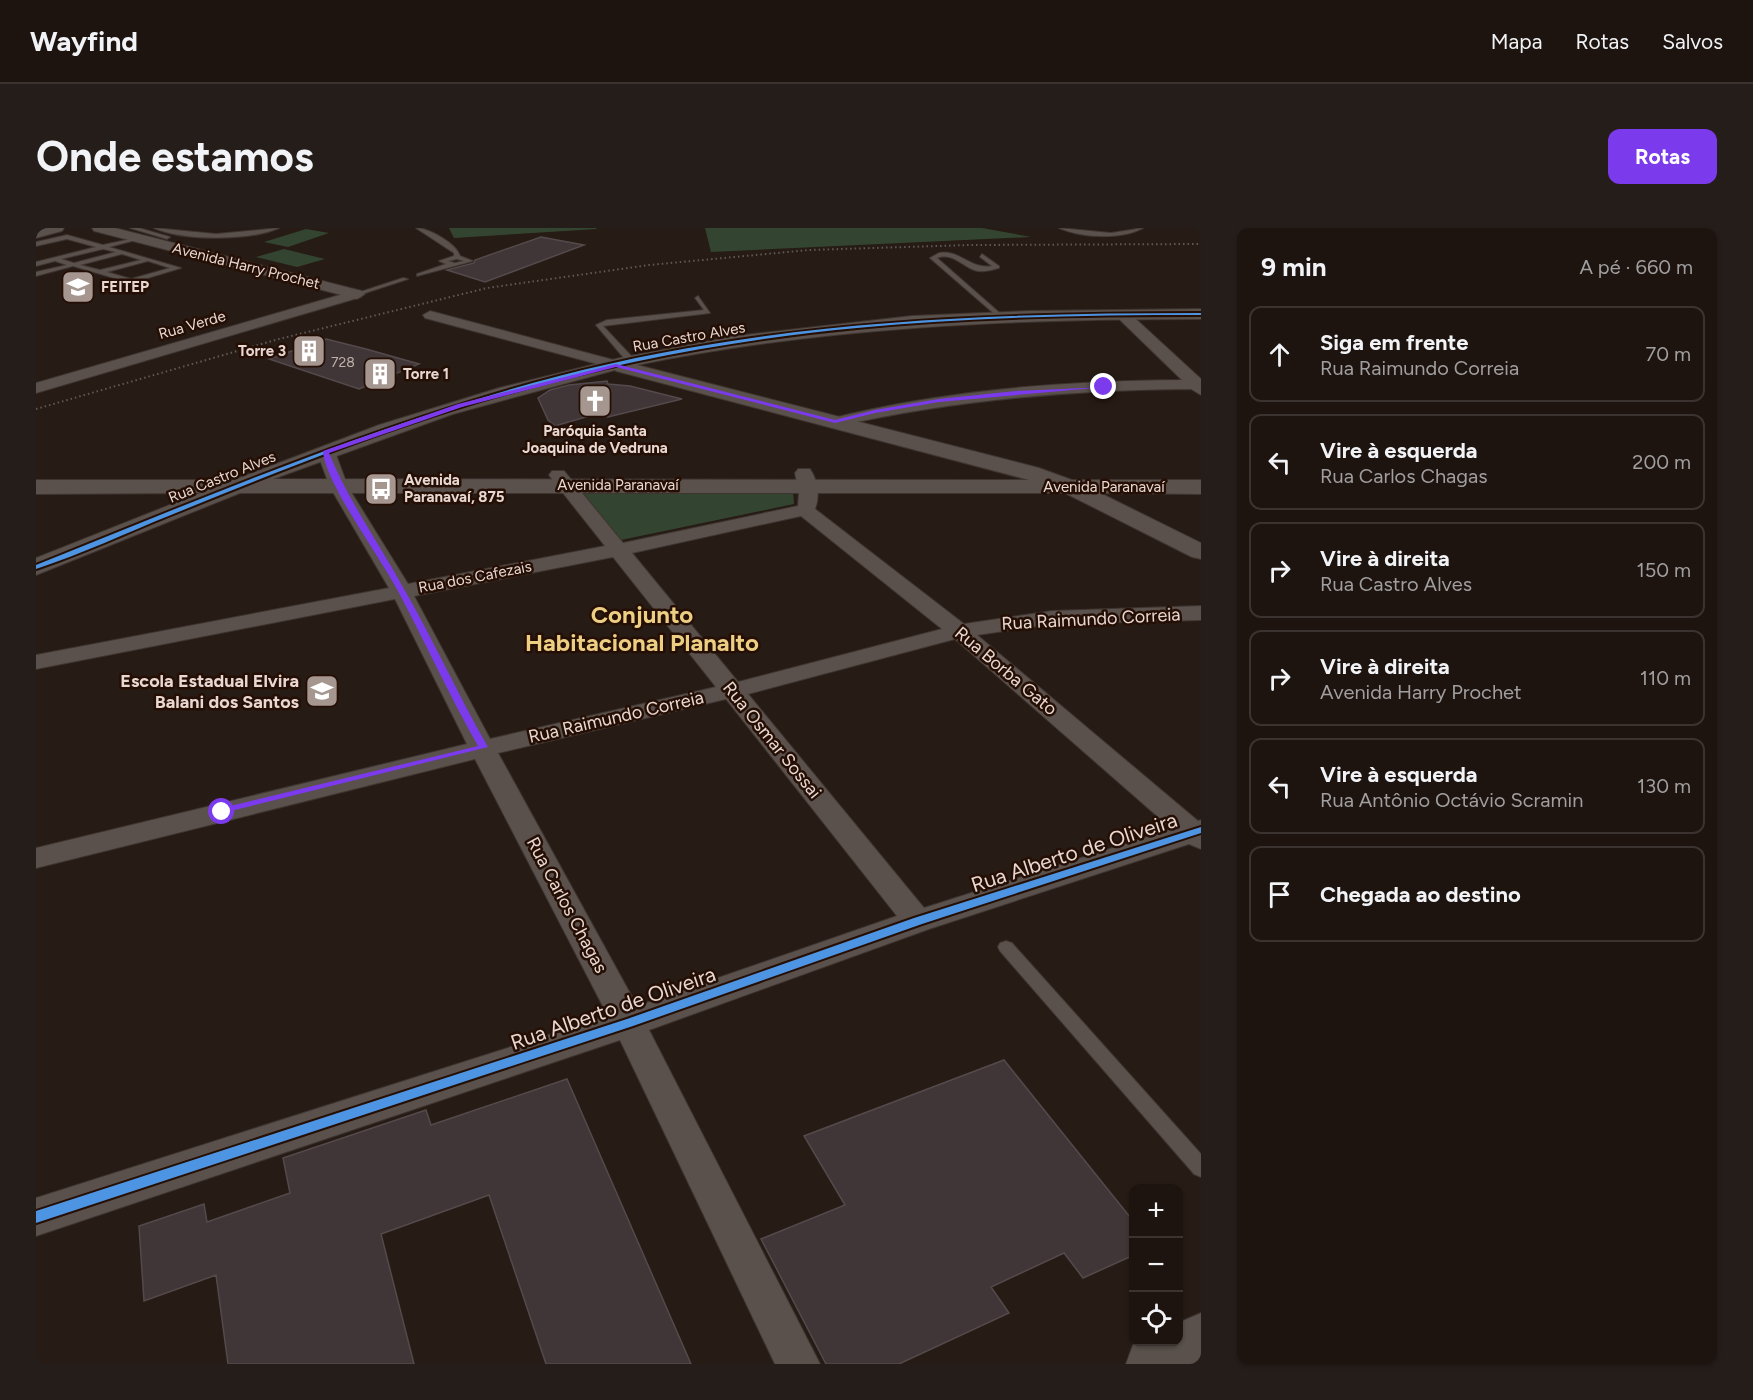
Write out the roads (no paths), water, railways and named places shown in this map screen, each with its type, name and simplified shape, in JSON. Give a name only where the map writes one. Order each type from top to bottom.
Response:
[{"type":"street","points":[[36,234],[57,228]]},
{"type":"street","name":"Avenida Harry Prochet","points":[[99,228],[136,233],[357,294]]},
{"type":"street","name":"Rua Verde","points":[[36,388],[357,294]]},
{"type":"street","points":[[1122,314],[1199,386]]},
{"type":"street","name":"Rua Castro Alves","points":[[36,567],[326,452],[460,405],[624,363],[774,337],[903,323],[1000,316],[1201,314]]},
{"type":"street","points":[[430,315],[624,363],[835,422],[1031,473],[1068,486],[1201,552]]},
{"type":"street","points":[[835,422],[875,412],[939,401],[1016,392],[1199,386]]},
{"type":"street","name":"Rua Carlos Chagas","points":[[326,452],[337,482],[401,590],[454,696],[629,1023],[798,1364]]},
{"type":"street","name":"Avenida Paranavaí","points":[[806,480],[1031,473],[1201,473]]},
{"type":"street","name":"Avenida Paranavaí","points":[[36,476],[251,482]]},
{"type":"street","name":"Avenida Paranavaí","points":[[36,487],[251,482],[562,480],[806,480],[1201,487]]},
{"type":"street","name":"Rua Osmar Sossai","points":[[562,480],[918,921]]},
{"type":"street","points":[[806,480],[809,504],[806,510]]},
{"type":"street","name":"Rua dos Cafezais","points":[[36,662],[618,550],[806,510]]},
{"type":"street","name":"Rua Borba Gato","points":[[806,510],[959,631],[1199,834]]},
{"type":"street","name":"Rua Raimundo Correia","points":[[36,858],[483,747],[733,690],[959,631],[1008,622],[1086,616],[1201,613]]},
{"type":"street","name":"Rua Alberto de Oliveira","points":[[36,1217],[629,1023],[918,921],[1199,834]]},
{"type":"street","points":[[1152,1364],[1201,1339]]},
{"type":"lane","points":[[157,228],[222,236],[276,228]]},
{"type":"lane","points":[[419,228],[453,248],[457,257]]},
{"type":"lane","points":[[1062,228],[1114,235],[1127,234],[1140,228]]},
{"type":"lane","points":[[170,231],[168,234],[214,243]]},
{"type":"lane","points":[[36,264],[103,247],[136,233],[181,241]]},
{"type":"lane","points":[[36,244],[67,237],[178,268],[131,281],[54,259]]},
{"type":"lane","points":[[65,247],[85,242]]},
{"type":"lane","points":[[36,274],[122,252]]},
{"type":"lane","points":[[982,256],[997,267],[973,268],[956,255],[933,258],[1000,316]]},
{"type":"lane","points":[[88,269],[136,256]]},
{"type":"lane","points":[[419,274],[470,261],[457,257],[442,261],[450,265]]},
{"type":"lane","points":[[100,272],[148,259]]},
{"type":"lane","points":[[116,277],[162,263]]},
{"type":"lane","points":[[357,294],[405,279]]},
{"type":"lane","points":[[624,363],[599,325],[607,322],[708,312],[698,298]]},
{"type":"lane","points":[[1006,947],[1201,1168]]},
{"type":"railway","points":[[36,409],[279,339],[487,288],[649,265],[809,250],[970,245],[1201,244]]},
{"type":"place","name":"FEITEP","points":[[78,287]]},
{"type":"place","name":"Torre 3","points":[[309,351]]},
{"type":"place","name":"Torre 1","points":[[380,374]]},
{"type":"place","name":"Paróquia Santa Joaquina de Vedruna","points":[[595,401]]},
{"type":"place","name":"Avenida Paranavaí, 875","points":[[381,489]]},
{"type":"place","name":"Escola Estadual Elvira Balani dos Santos","points":[[322,691]]},
{"type":"district","name":"Conjunto Habitacional Planalto","points":[[642,628]]}]
